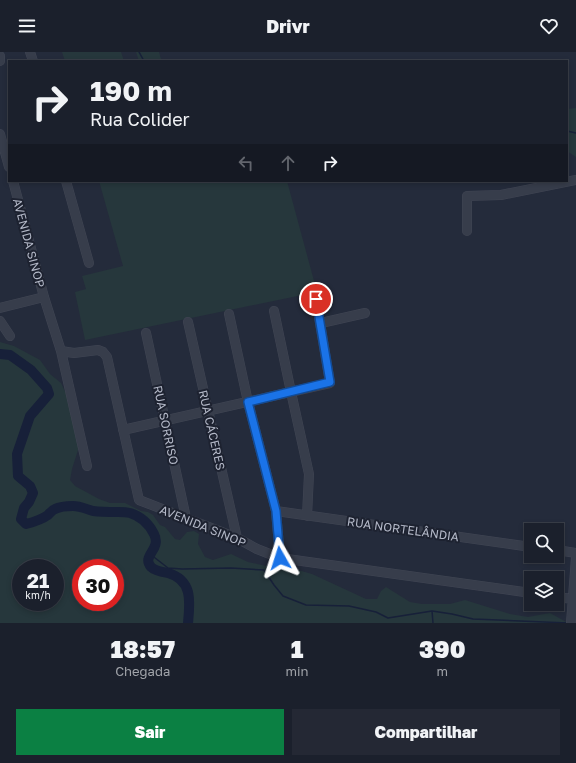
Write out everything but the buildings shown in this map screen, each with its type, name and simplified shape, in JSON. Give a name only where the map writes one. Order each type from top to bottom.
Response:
[{"type":"street","points":[[0,56],[0,61]]},
{"type":"street","points":[[0,134],[8,163]]},
{"type":"street","name":"AVENIDA SINOP","points":[[13,182],[44,297],[61,351],[87,466]]},
{"type":"street","points":[[66,182],[89,263]]},
{"type":"street","points":[[467,231],[467,196],[501,195],[566,182]]},
{"type":"street","points":[[0,308],[44,297]]},
{"type":"street","points":[[123,430],[165,419],[248,402],[330,382],[316,299]]},
{"type":"street","points":[[274,311],[290,392],[309,474],[307,516]]},
{"type":"street","points":[[321,323],[365,312]]},
{"type":"street","points":[[229,314],[248,402],[276,511],[280,558]]},
{"type":"street","points":[[0,321],[10,336]]},
{"type":"street","name":"RUA CÁCERES","points":[[188,322],[237,538]]},
{"type":"street","name":"RUA SORRISO","points":[[146,333],[186,518]]},
{"type":"street","name":"AVENIDA SINOP","points":[[61,351],[74,353],[98,350],[105,353],[107,356],[139,500],[237,538],[257,549],[280,558],[524,592]]},
{"type":"street","name":"RUA NORTELÂNDIA","points":[[276,511],[524,546]]},
{"type":"street","points":[[564,551],[576,553]]},
{"type":"street","points":[[571,623],[576,558]]},
{"type":"street","points":[[564,598],[573,599]]},
{"type":"shaded area","points":[[62,52],[121,52],[124,60],[65,60]]},
{"type":"shaded area","points":[[136,52],[159,52],[161,59],[169,60],[139,60]]},
{"type":"shaded area","points":[[576,108],[576,157],[568,152],[568,109]]},
{"type":"shaded area","points":[[99,182],[287,182],[317,292],[85,340],[75,292],[86,289],[82,276],[123,266]]},
{"type":"shaded area","points":[[0,342],[14,346],[40,360],[50,374],[61,383],[72,406],[79,447],[70,480],[75,486],[99,499],[110,503],[125,503],[141,511],[148,512],[153,515],[160,525],[165,527],[175,539],[180,540],[187,532],[194,531],[199,534],[198,544],[205,557],[213,560],[231,554],[248,562],[280,569],[298,570],[312,574],[366,599],[377,599],[381,591],[386,587],[410,602],[422,604],[450,604],[465,600],[510,614],[528,617],[550,613],[568,623],[0,623]]},
{"type":"waterway","points":[[139,52],[143,60]]},
{"type":"waterway","points":[[568,131],[576,133]]},
{"type":"waterway","points":[[0,354],[10,355],[31,370],[47,388],[49,394],[30,416],[17,454],[18,476],[30,486],[33,493],[29,502],[24,508],[21,519],[26,524],[43,518],[57,508],[71,506],[78,506],[93,511],[102,512],[127,512],[137,516],[150,527],[156,540],[156,544],[148,559],[151,567],[176,576],[186,586],[189,600],[188,623]]},
{"type":"waterway","points":[[150,554],[168,568],[231,568],[264,570],[283,596],[306,605],[349,606],[376,612],[388,618],[432,611],[473,619],[568,623]]},
{"type":"waterway","points":[[432,611],[433,623]]},
{"type":"route","points":[[280,558],[276,511],[248,402],[330,382],[316,299]]}]
